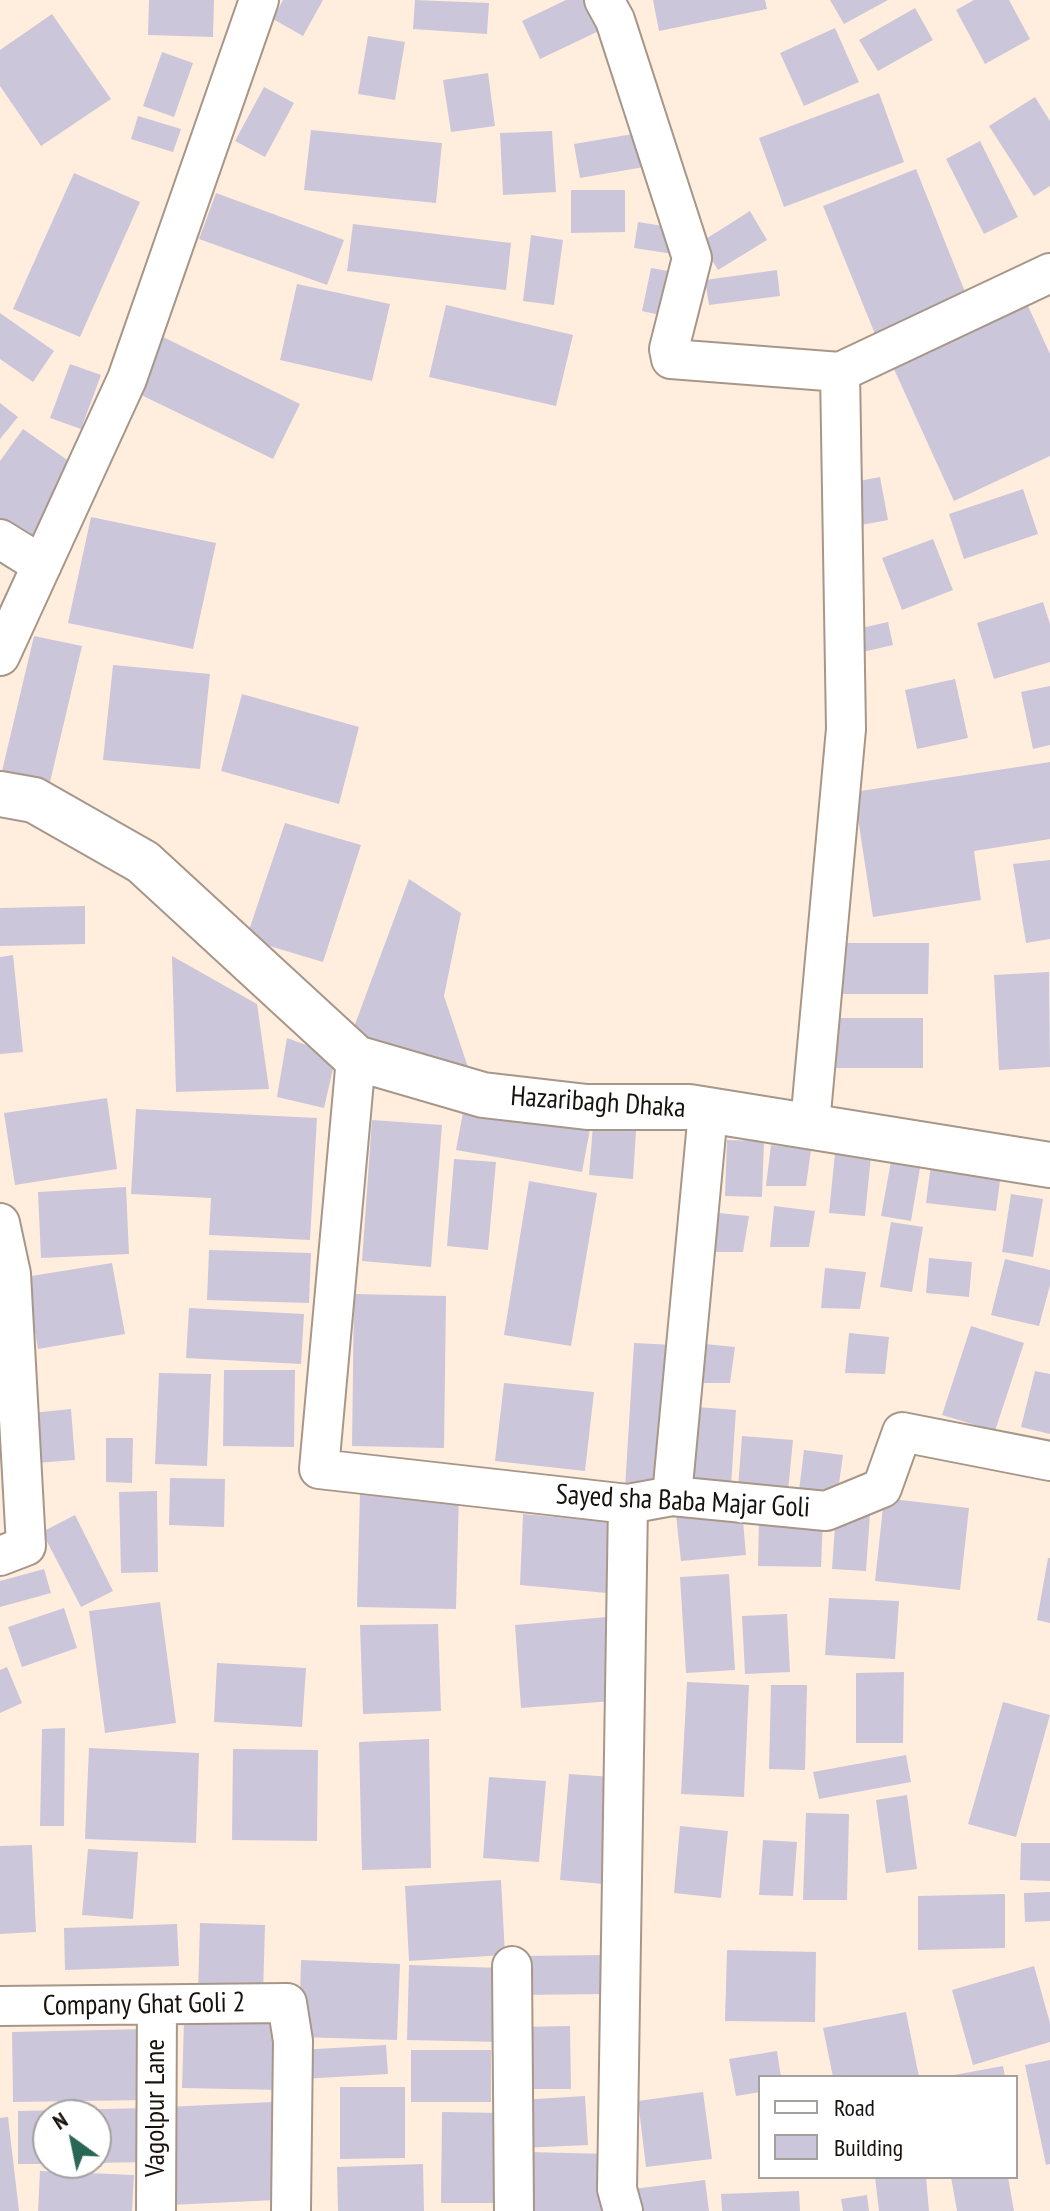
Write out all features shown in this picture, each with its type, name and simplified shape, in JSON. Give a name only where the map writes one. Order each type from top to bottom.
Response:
[{"type":"street","points":[[0,656],[127,379],[259,0]]},
{"type":"street","points":[[604,0],[615,20],[692,258],[669,349],[671,359],[840,372],[1050,273]]},
{"type":"street","points":[[810,1124],[846,729],[840,372]]},
{"type":"street","points":[[0,539],[42,565]]},
{"type":"street","name":"Hazaribagh Dhaka","points":[[0,794],[34,800],[143,862],[356,1058],[483,1095],[587,1107],[689,1107],[810,1124],[1050,1165]]},
{"type":"street","name":"Sayed sha Baba Majar Goli","points":[[356,1058],[319,1469],[628,1504],[672,1496],[826,1511],[882,1488],[902,1432],[1050,1461]]},
{"type":"street","points":[[672,1496],[708,1112]]},
{"type":"street","points":[[0,1223],[11,1274],[26,1546],[0,1556]]},
{"type":"street","points":[[623,2211],[617,2189],[628,1504]]},
{"type":"street","points":[[512,1966],[514,2211]]},
{"type":"street","name":"Company Ghat Goli 2","points":[[0,2006],[287,2003],[293,2041],[291,2211]]},
{"type":"street","name":"Vagolpur Lane","points":[[156,2211],[157,2005]]},
{"type":"building","points":[[149,0],[214,0],[213,37],[148,35]]},
{"type":"building","points":[[283,0],[323,0],[303,36],[273,19]]},
{"type":"building","points":[[415,0],[489,3],[487,34],[413,29]]},
{"type":"building","points":[[566,0],[586,0],[601,30],[540,59],[522,21]]},
{"type":"building","points":[[653,0],[765,0],[767,9],[659,31]]},
{"type":"building","points":[[830,0],[888,0],[844,24]]},
{"type":"building","points":[[974,0],[1009,0],[1030,39],[985,64],[956,10]]},
{"type":"building","points":[[915,8],[933,40],[878,71],[859,40]]},
{"type":"building","points":[[52,14],[111,99],[41,146],[0,86],[0,50]]},
{"type":"building","points":[[835,28],[859,82],[804,106],[780,53]]},
{"type":"building","points":[[368,36],[405,42],[395,100],[358,94]]},
{"type":"building","points":[[162,52],[193,63],[174,117],[143,106]]},
{"type":"building","points":[[488,73],[495,126],[451,132],[443,80]]},
{"type":"building","points":[[264,87],[294,103],[265,157],[235,141]]},
{"type":"building","points":[[879,93],[904,162],[784,207],[759,138]]},
{"type":"building","points":[[1035,97],[1050,121],[1050,186],[1034,196],[989,126]]},
{"type":"building","points":[[138,116],[181,129],[173,152],[131,139]]},
{"type":"building","points":[[311,130],[442,143],[436,203],[304,190]]},
{"type":"building","points":[[552,131],[556,192],[503,195],[500,133]]},
{"type":"building","points":[[639,133],[644,167],[580,178],[574,144]]},
{"type":"building","points":[[980,141],[1018,217],[984,234],[946,159]]},
{"type":"building","points":[[916,169],[969,302],[877,339],[823,206]]},
{"type":"building","points":[[74,173],[140,202],[80,337],[13,309]]},
{"type":"building","points":[[571,190],[625,190],[625,232],[571,233]]},
{"type":"building","points":[[216,193],[344,240],[327,285],[199,239]]},
{"type":"building","points":[[750,211],[767,240],[718,270],[701,242]]},
{"type":"building","points":[[638,222],[676,228],[673,254],[634,248]]},
{"type":"building","points":[[353,224],[511,243],[506,290],[347,271]]},
{"type":"building","points":[[531,235],[563,240],[554,305],[523,301]]},
{"type":"building","points":[[651,268],[674,272],[664,316],[642,311]]},
{"type":"building","points":[[777,270],[780,296],[709,305],[705,280]]},
{"type":"building","points":[[297,284],[390,304],[372,381],[280,360]]},
{"type":"building","points":[[1023,295],[1050,354],[1050,456],[954,501],[888,356]]},
{"type":"building","points":[[446,305],[573,335],[556,406],[429,377]]},
{"type":"building","points":[[0,313],[54,351],[33,382],[0,359]]},
{"type":"building","points":[[161,336],[300,404],[273,459],[133,391]]},
{"type":"building","points":[[70,364],[101,375],[81,429],[50,418]]},
{"type":"building","points":[[0,403],[18,417],[0,439]]},
{"type":"building","points":[[23,429],[83,471],[32,542],[0,520],[0,461]]},
{"type":"building","points":[[880,477],[888,520],[856,526],[848,483]]},
{"type":"building","points":[[1023,489],[1038,534],[964,559],[949,514]]},
{"type":"building","points":[[91,517],[216,543],[193,649],[68,623]]},
{"type":"building","points":[[933,539],[953,590],[902,610],[882,558]]},
{"type":"building","points":[[1043,602],[1050,624],[1050,662],[994,679],[977,623]]},
{"type":"building","points":[[888,622],[893,645],[854,654],[848,631]]},
{"type":"building","points":[[34,636],[82,646],[50,782],[2,771]]},
{"type":"building","points":[[113,665],[210,674],[200,769],[103,760]]},
{"type":"building","points":[[955,679],[968,738],[917,749],[905,690]]},
{"type":"building","points":[[1050,686],[1050,745],[1033,749],[1021,692]]},
{"type":"building","points":[[242,694],[359,727],[339,804],[221,771]]},
{"type":"building","points":[[1050,762],[1050,839],[974,851],[981,900],[873,917],[854,792]]},
{"type":"building","points":[[285,823],[361,845],[323,962],[246,939]]},
{"type":"building","points":[[1050,860],[1050,939],[1026,943],[1013,864]]},
{"type":"building","points":[[409,879],[461,913],[444,996],[471,1076],[348,1043]]},
{"type":"building","points":[[85,906],[85,944],[0,946],[0,908]]},
{"type":"building","points":[[835,943],[929,943],[928,994],[834,994]]},
{"type":"building","points":[[13,955],[23,1052],[0,1054],[0,957]]},
{"type":"building","points":[[172,956],[257,1004],[269,1089],[176,1092]]},
{"type":"building","points":[[1049,972],[1050,1067],[999,1070],[994,975]]},
{"type":"building","points":[[829,1018],[923,1018],[923,1068],[829,1068]]},
{"type":"building","points":[[287,1038],[336,1056],[324,1108],[277,1097]]},
{"type":"building","points":[[107,1098],[117,1169],[15,1185],[4,1113]]},
{"type":"building","points":[[464,1107],[590,1129],[582,1172],[456,1150]]},
{"type":"building","points":[[136,1109],[317,1118],[310,1240],[209,1235],[211,1198],[131,1194]]},
{"type":"building","points":[[594,1113],[637,1115],[633,1179],[589,1175]]},
{"type":"building","points":[[372,1120],[442,1125],[431,1267],[362,1261]]},
{"type":"building","points":[[727,1140],[764,1141],[762,1197],[725,1196]]},
{"type":"building","points":[[836,1143],[872,1146],[865,1216],[829,1213]]},
{"type":"building","points":[[771,1145],[811,1150],[806,1186],[766,1186]]},
{"type":"building","points":[[894,1145],[923,1150],[911,1221],[881,1216]]},
{"type":"building","points":[[932,1157],[1002,1165],[996,1211],[926,1203]]},
{"type":"building","points":[[454,1159],[496,1162],[488,1250],[447,1246]]},
{"type":"building","points":[[529,1181],[597,1193],[571,1346],[504,1335]]},
{"type":"building","points":[[126,1187],[129,1254],[41,1258],[38,1192]]},
{"type":"building","points":[[1011,1194],[1043,1199],[1033,1257],[1002,1252]]},
{"type":"building","points":[[774,1206],[815,1211],[809,1247],[770,1247]]},
{"type":"building","points":[[709,1212],[749,1216],[743,1252],[704,1252]]},
{"type":"building","points":[[891,1222],[923,1227],[912,1292],[880,1287]]},
{"type":"building","points":[[209,1250],[311,1253],[309,1303],[207,1300]]},
{"type":"building","points":[[929,1258],[972,1262],[969,1297],[926,1293]]},
{"type":"building","points":[[1005,1259],[1050,1270],[1050,1285],[1039,1326],[991,1315]]},
{"type":"building","points":[[112,1263],[125,1334],[38,1349],[25,1277]]},
{"type":"building","points":[[825,1268],[866,1272],[860,1309],[821,1308]]},
{"type":"building","points":[[354,1294],[446,1296],[444,1448],[352,1446]]},
{"type":"building","points":[[189,1308],[304,1314],[301,1364],[186,1358]]},
{"type":"building","points":[[971,1326],[1024,1343],[995,1431],[942,1415]]},
{"type":"building","points":[[849,1333],[889,1337],[885,1374],[845,1373]]},
{"type":"building","points":[[634,1343],[674,1345],[665,1490],[625,1488]]},
{"type":"building","points":[[695,1343],[735,1347],[730,1383],[690,1383]]},
{"type":"building","points":[[224,1370],[295,1370],[294,1447],[223,1446]]},
{"type":"building","points":[[1035,1371],[1050,1374],[1050,1434],[1021,1427]]},
{"type":"building","points":[[159,1373],[211,1374],[207,1466],[155,1464]]},
{"type":"building","points":[[504,1383],[594,1392],[585,1471],[495,1461]]},
{"type":"building","points":[[697,1407],[736,1410],[731,1486],[690,1482]]},
{"type":"building","points":[[71,1409],[75,1460],[36,1463],[32,1413]]},
{"type":"building","points":[[742,1436],[793,1440],[788,1491],[738,1487]]},
{"type":"building","points":[[106,1438],[133,1438],[132,1483],[106,1482]]},
{"type":"building","points":[[804,1450],[843,1455],[838,1491],[799,1491]]},
{"type":"building","points":[[170,1478],[225,1479],[224,1527],[169,1525]]},
{"type":"building","points":[[157,1491],[158,1572],[121,1573],[119,1492]]},
{"type":"building","points":[[360,1491],[459,1494],[456,1609],[357,1607]]},
{"type":"building","points":[[884,1498],[969,1508],[960,1590],[875,1581]]},
{"type":"building","points":[[742,1509],[746,1555],[681,1561],[676,1515]]},
{"type":"building","points":[[836,1512],[870,1514],[866,1571],[832,1569]]},
{"type":"building","points":[[523,1514],[611,1522],[607,1593],[520,1585]]},
{"type":"building","points":[[75,1515],[113,1591],[81,1607],[42,1532]]},
{"type":"building","points":[[759,1517],[823,1518],[821,1567],[758,1566]]},
{"type":"building","points":[[1050,1558],[1050,1623],[1037,1620]]},
{"type":"building","points":[[44,1569],[51,1593],[0,1607],[0,1581]]},
{"type":"building","points":[[729,1574],[735,1670],[686,1673],[680,1577]]},
{"type":"building","points":[[829,1598],[899,1601],[895,1659],[825,1655]]},
{"type":"building","points":[[160,1602],[176,1723],[105,1733],[89,1611]]},
{"type":"building","points":[[64,1608],[77,1648],[22,1667],[8,1627]]},
{"type":"building","points":[[787,1614],[790,1672],[745,1674],[742,1616]]},
{"type":"building","points":[[607,1617],[613,1701],[521,1708],[515,1625]]},
{"type":"building","points":[[438,1624],[441,1711],[363,1714],[360,1625]]},
{"type":"building","points":[[217,1663],[306,1668],[302,1727],[214,1722]]},
{"type":"building","points":[[7,1667],[22,1703],[0,1713],[0,1670]]},
{"type":"building","points":[[904,1672],[903,1743],[856,1743],[856,1673]]},
{"type":"building","points":[[687,1682],[749,1685],[744,1797],[681,1794]]},
{"type":"building","points":[[771,1685],[807,1685],[805,1770],[769,1769]]},
{"type":"building","points":[[1003,1702],[1050,1715],[1016,1837],[968,1824]]},
{"type":"building","points":[[65,1728],[64,1826],[40,1826],[42,1729]]},
{"type":"building","points":[[429,1739],[431,1868],[362,1870],[359,1742]]},
{"type":"building","points":[[89,1748],[199,1753],[196,1843],[85,1839]]},
{"type":"building","points":[[233,1749],[318,1750],[317,1841],[232,1840]]},
{"type":"building","points":[[906,1755],[911,1782],[819,1799],[813,1772]]},
{"type":"building","points":[[569,1774],[613,1777],[603,1884],[560,1880]]},
{"type":"building","points":[[489,1777],[546,1781],[539,1862],[483,1858]]},
{"type":"building","points":[[907,1795],[917,1869],[886,1873],[876,1800]]},
{"type":"building","points":[[806,1813],[849,1814],[847,1900],[803,1900]]},
{"type":"building","points":[[680,1826],[728,1831],[721,1898],[674,1893]]},
{"type":"building","points":[[763,1840],[797,1842],[793,1896],[759,1895]]},
{"type":"building","points":[[1021,1843],[1050,1843],[1050,1881],[1020,1880]]},
{"type":"building","points":[[32,1845],[36,1932],[0,1934],[0,1846]]},
{"type":"building","points":[[88,1849],[138,1852],[133,1919],[82,1915]]},
{"type":"building","points":[[501,1880],[505,1955],[409,1961],[405,1886]]},
{"type":"building","points":[[1050,1892],[1050,1921],[1025,1922],[1024,1893]]},
{"type":"building","points":[[1005,1894],[1005,1948],[918,1950],[918,1896]]},
{"type":"building","points":[[200,1923],[265,1925],[263,1995],[198,1993]]},
{"type":"building","points":[[177,1924],[179,1966],[65,1970],[64,1928]]},
{"type":"building","points":[[727,1950],[816,1952],[815,2022],[725,2021]]},
{"type":"building","points":[[605,1955],[606,1994],[519,1995],[518,1956]]},
{"type":"building","points":[[301,1960],[400,1964],[397,2040],[299,2037]]},
{"type":"building","points":[[409,1965],[503,1968],[501,2042],[407,2040]]},
{"type":"building","points":[[1034,1966],[1050,2023],[1050,2042],[973,2065],[952,1990]]},
{"type":"building","points":[[906,2012],[919,2075],[833,2075],[823,2028]]},
{"type":"building","points":[[184,2021],[283,2024],[281,2090],[182,2088]]},
{"type":"building","points":[[570,2026],[571,2089],[518,2089],[518,2027]]},
{"type":"building","points":[[146,2029],[148,2100],[32,2099],[32,2102],[13,2102],[12,2032]]},
{"type":"building","points":[[386,2045],[388,2074],[301,2079],[299,2050]]},
{"type":"building","points":[[411,2050],[491,2050],[491,2102],[411,2102]]},
{"type":"building","points":[[777,2051],[781,2075],[758,2075],[758,2092],[736,2096],[729,2059]]},
{"type":"building","points":[[1050,2060],[1050,2164],[1046,2165],[1025,2065]]},
{"type":"building","points":[[1003,2066],[1005,2075],[954,2075]]},
{"type":"building","points":[[340,2087],[405,2087],[405,2158],[340,2159]]},
{"type":"building","points":[[703,2092],[712,2159],[646,2167],[638,2101]]},
{"type":"building","points":[[585,2096],[588,2145],[521,2148],[519,2100]]},
{"type":"building","points":[[273,2102],[277,2200],[169,2205],[165,2107]]},
{"type":"building","points":[[147,2108],[148,2162],[112,2163],[112,2109]]},
{"type":"building","points":[[18,2111],[32,2111],[32,2164],[18,2164]]},
{"type":"building","points":[[442,2112],[504,2113],[503,2203],[441,2203]]},
{"type":"building","points":[[8,2117],[19,2211],[0,2211],[0,2118]]},
{"type":"building","points":[[528,2152],[609,2154],[606,2211],[525,2211]]},
{"type":"building","points":[[423,2164],[424,2211],[338,2211],[337,2167]]},
{"type":"building","points":[[112,2174],[134,2175],[132,2211],[38,2211],[40,2179],[112,2179]]},
{"type":"building","points":[[875,2179],[926,2179],[929,2211],[879,2211]]},
{"type":"building","points":[[951,2179],[1008,2179],[1014,2211],[957,2211]]},
{"type":"building","points":[[705,2180],[709,2211],[636,2211],[633,2189]]},
{"type":"building","points":[[799,2191],[800,2211],[722,2211],[721,2194]]},
{"type":"building","points":[[867,2195],[869,2211],[843,2211],[841,2199]]}]
